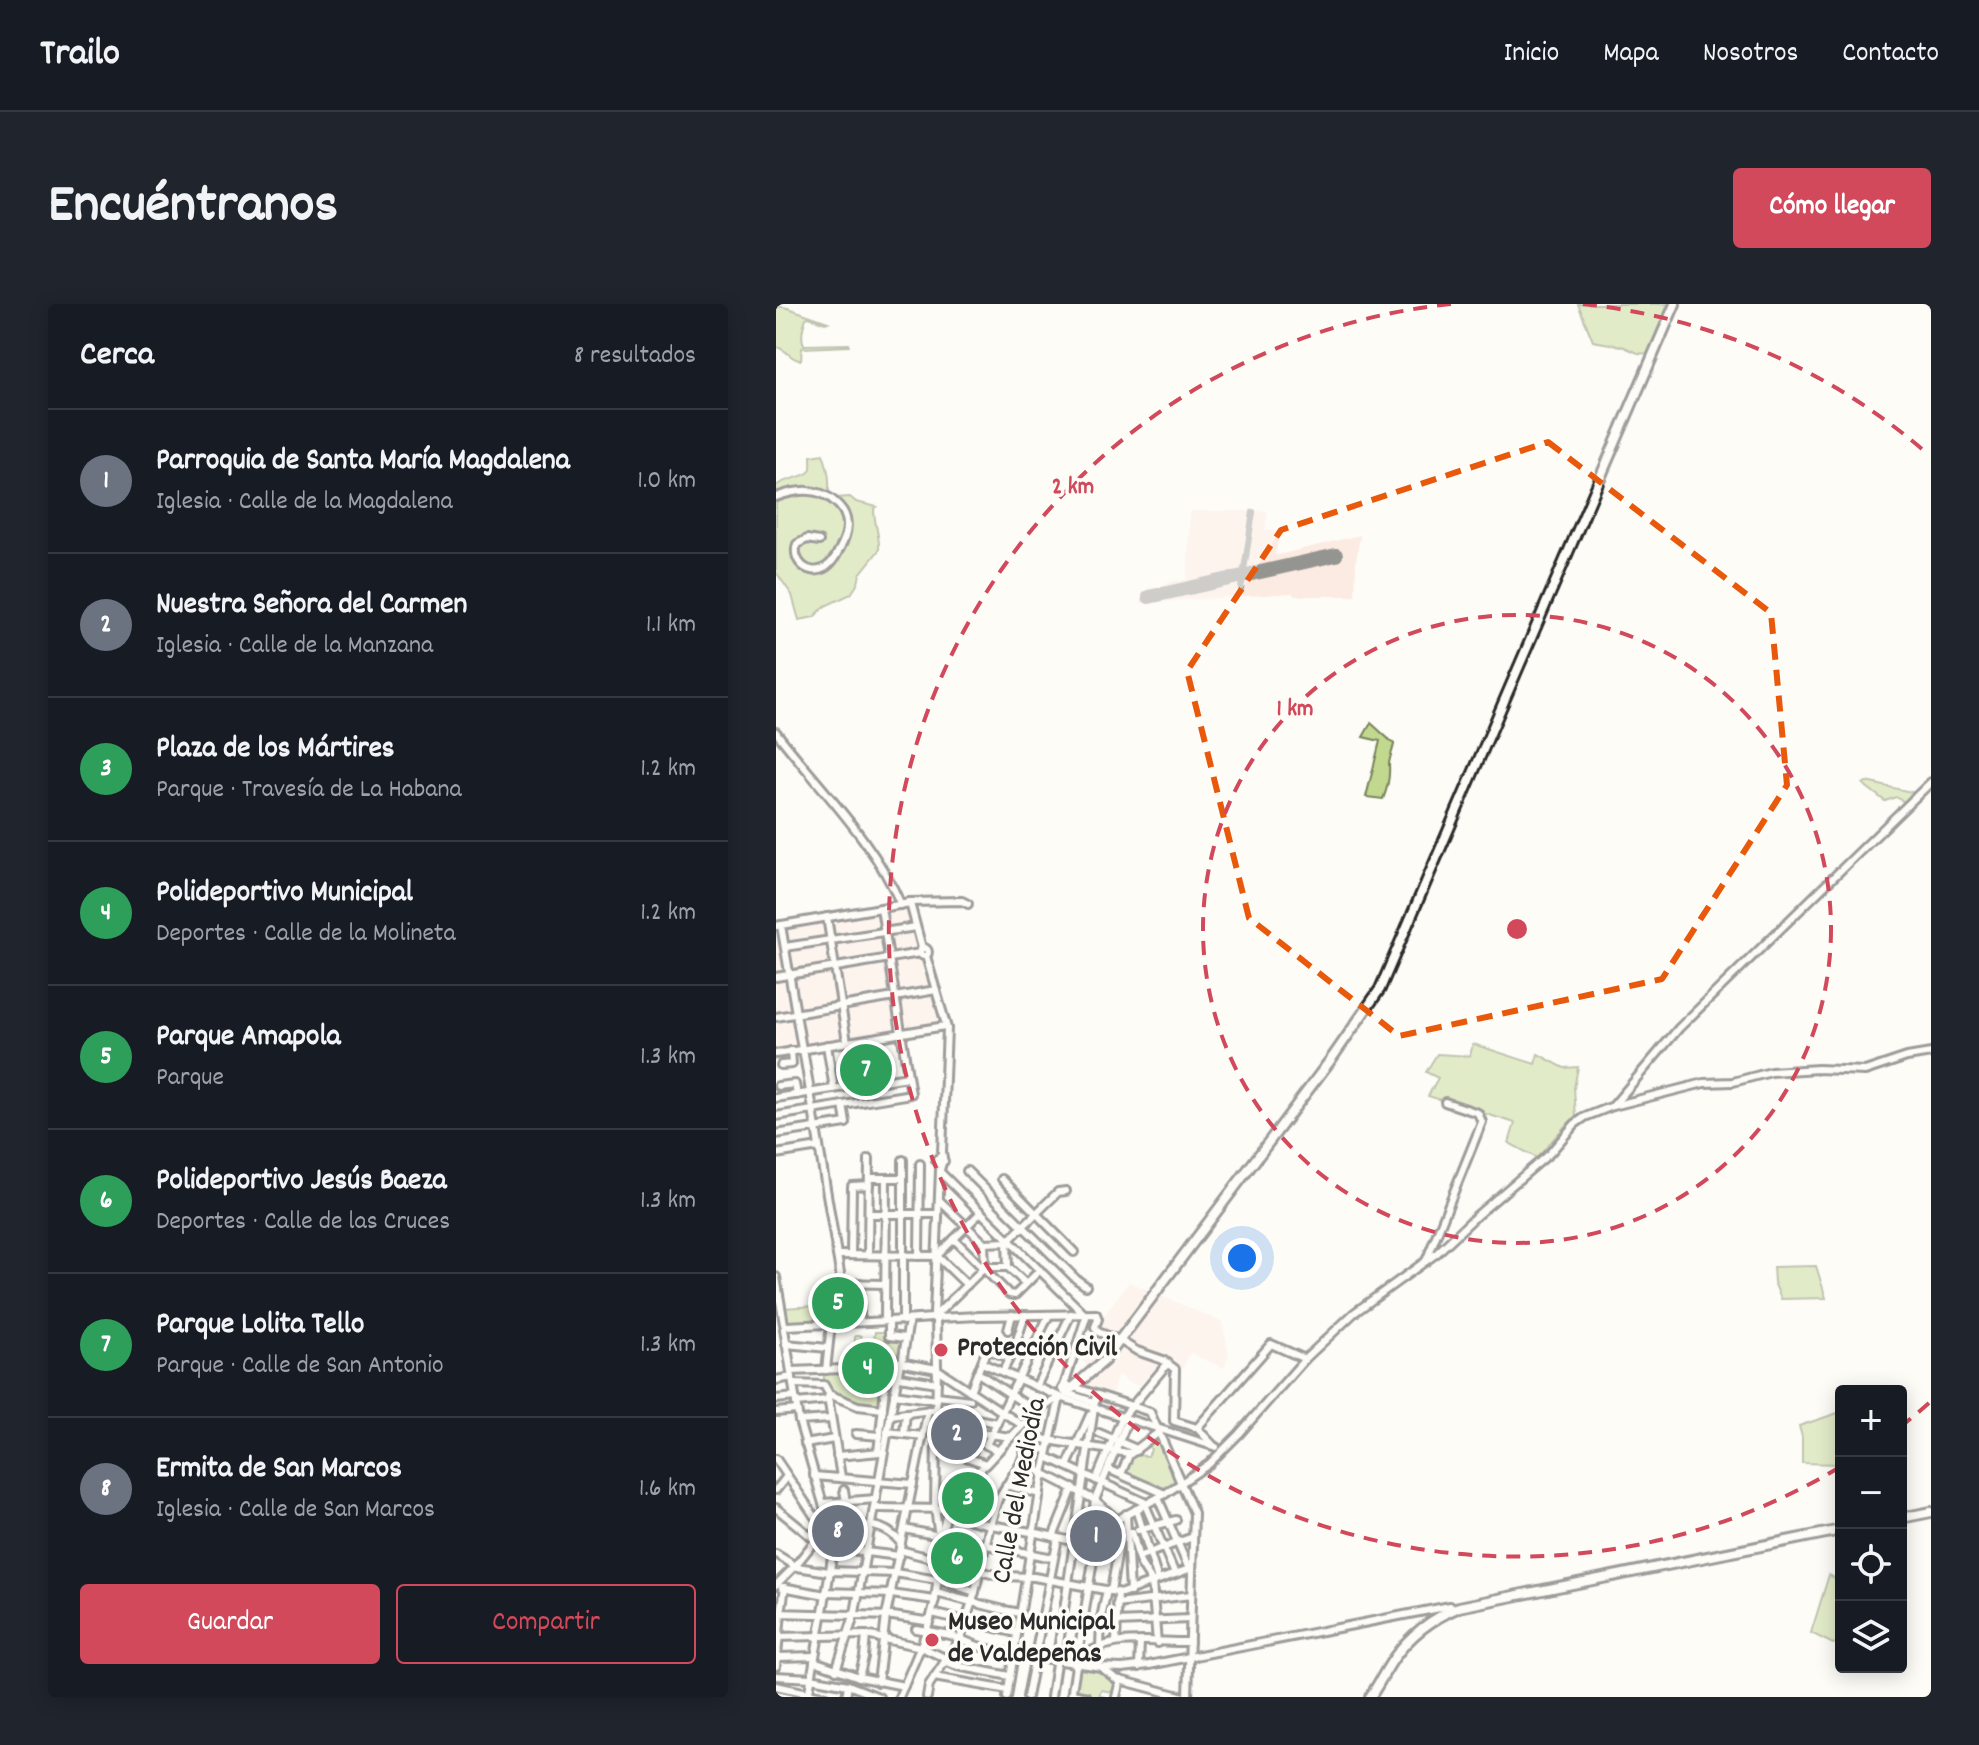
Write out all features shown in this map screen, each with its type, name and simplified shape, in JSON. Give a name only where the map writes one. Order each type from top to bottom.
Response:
[{"type":"main road","points":[[1067,1388],[1104,1361],[1332,1058],[1380,989],[1675,304]]},
{"type":"main road","points":[[1907,1517],[1931,1512]]},
{"type":"main road","points":[[1372,1695],[1395,1656],[1411,1638],[1435,1619],[1459,1607],[1835,1531]]},
{"type":"street","points":[[776,497],[812,491],[824,494],[837,503],[847,523],[844,541],[828,566],[817,570],[805,568],[796,558],[797,544],[807,539],[819,541]]},
{"type":"street","points":[[776,732],[864,841],[900,903]]},
{"type":"street","points":[[1613,1106],[1679,1028],[1931,782]]},
{"type":"street","points":[[903,1288],[840,1283],[797,1013],[779,925],[900,903],[962,901],[968,904]]},
{"type":"street","points":[[900,903],[910,903],[945,1026],[935,1317],[935,1508],[938,1530],[943,1537]]},
{"type":"street","points":[[776,1116],[911,1094],[881,908]]},
{"type":"street","points":[[827,917],[855,1085]]},
{"type":"street","points":[[785,947],[916,927]]},
{"type":"street","points":[[776,977],[923,952]]},
{"type":"street","points":[[776,1017],[936,990]]},
{"type":"street","points":[[776,1054],[945,1026]]},
{"type":"street","points":[[873,1038],[880,1082]]},
{"type":"street","points":[[827,1045],[834,1089]]},
{"type":"street","points":[[781,1065],[792,1064],[791,1051]]},
{"type":"street","points":[[874,1508],[949,1509],[952,1513],[990,1525],[1056,1538],[1074,1541],[1089,1536],[1182,1484],[1209,1464],[1218,1450],[1239,1434],[1305,1359],[1354,1313],[1426,1261],[1550,1153],[1585,1117],[1613,1106],[1704,1083],[1733,1082],[1771,1072],[1818,1069],[1865,1071],[1907,1057],[1931,1053]]},
{"type":"street","points":[[776,1098],[908,1077]]},
{"type":"street","points":[[778,1086],[795,1084],[797,1095]]},
{"type":"street","points":[[1426,1261],[1482,1122],[1478,1113],[1445,1102]]},
{"type":"street","points":[[776,1134],[846,1123],[843,1105]]},
{"type":"street","points":[[776,1154],[819,1147]]},
{"type":"street","points":[[868,1255],[869,1159]]},
{"type":"street","points":[[883,1434],[906,1338],[903,1160]]},
{"type":"street","points":[[919,1256],[920,1164]]},
{"type":"street","points":[[940,1164],[1009,1242],[1084,1314]]},
{"type":"street","points":[[967,1171],[1086,1286]]},
{"type":"street","points":[[851,1255],[852,1186],[886,1178],[903,1178]]},
{"type":"street","points":[[886,1178],[887,1321],[889,1336],[906,1338]]},
{"type":"street","points":[[1002,1179],[1074,1252]]},
{"type":"street","points":[[1008,1267],[1009,1242],[1058,1192],[1066,1191]]},
{"type":"street","points":[[939,1200],[984,1243],[984,1268]]},
{"type":"street","points":[[937,1256],[981,1212]]},
{"type":"street","points":[[869,1214],[938,1214]]},
{"type":"street","points":[[954,1239],[1009,1294],[1015,1295],[1040,1270]]},
{"type":"street","points":[[984,1243],[1009,1242]]},
{"type":"street","points":[[837,1255],[937,1256],[967,1285]]},
{"type":"street","points":[[935,1317],[984,1268],[1008,1267],[1026,1284]]},
{"type":"street","points":[[776,1277],[782,1326]]},
{"type":"street","points":[[860,1283],[860,1322]]},
{"type":"street","points":[[776,1291],[799,1421],[831,1529],[833,1548],[808,1695]]},
{"type":"street","points":[[1036,1385],[1071,1314]]},
{"type":"street","name":"Calle del Mediodía","points":[[1007,1694],[1043,1473],[1086,1317],[1084,1314]]},
{"type":"street","points":[[1008,1330],[1012,1315]]},
{"type":"street","points":[[1003,1371],[1025,1315]]},
{"type":"street","points":[[777,1657],[814,1658],[836,1670],[881,1683],[902,1694],[921,1647],[935,1596],[949,1509],[987,1446],[1049,1315]]},
{"type":"street","points":[[782,1326],[935,1317],[1097,1315],[1096,1330],[1175,1369],[1174,1421],[1197,1428],[1218,1450]]},
{"type":"street","points":[[819,1385],[831,1324]]},
{"type":"street","points":[[786,1344],[828,1348]]},
{"type":"street","points":[[1197,1428],[1271,1344],[1305,1359]]},
{"type":"street","points":[[966,1409],[987,1349],[1003,1356]]},
{"type":"street","points":[[983,1359],[1019,1379],[1036,1385],[1067,1388],[1125,1419],[1218,1450]]},
{"type":"street","points":[[836,1670],[855,1615],[876,1499],[888,1360],[937,1369],[1022,1425]]},
{"type":"street","points":[[1089,1536],[1099,1481],[1125,1419],[1168,1363]]},
{"type":"street","points":[[776,1380],[822,1370],[844,1369]]},
{"type":"street","points":[[978,1373],[1038,1412]]},
{"type":"street","points":[[886,1375],[937,1383]]},
{"type":"street","points":[[792,1377],[824,1385],[829,1396],[841,1477]]},
{"type":"street","points":[[989,1403],[997,1385]]},
{"type":"street","points":[[1067,1388],[1094,1401],[1150,1412],[1194,1513],[1186,1697],[1120,1680],[1101,1667]]},
{"type":"street","points":[[937,1447],[980,1457],[998,1451],[1022,1425],[1067,1388]]},
{"type":"street","points":[[894,1394],[937,1398],[971,1394]]},
{"type":"street","points":[[776,1412],[796,1403],[829,1396],[890,1412],[928,1410],[997,1423]]},
{"type":"street","points":[[776,1399],[796,1403]]},
{"type":"street","points":[[1067,1466],[1094,1401]]},
{"type":"street","points":[[1051,1697],[1094,1401]]},
{"type":"street","points":[[776,1676],[811,1678],[850,1686],[881,1697],[886,1616],[928,1410]]},
{"type":"street","points":[[927,1697],[929,1685],[960,1639],[981,1571],[998,1499],[1021,1462],[1038,1412]]},
{"type":"street","points":[[904,1433],[906,1413]]},
{"type":"street","points":[[799,1421],[830,1419]]},
{"type":"street","points":[[937,1427],[1011,1437]]},
{"type":"street","points":[[1121,1474],[1129,1455],[1159,1431]]},
{"type":"street","points":[[856,1434],[904,1433],[923,1436]]},
{"type":"street","points":[[1099,1433],[1136,1451]]},
{"type":"street","points":[[1030,1437],[1112,1451],[1136,1451]]},
{"type":"street","points":[[805,1444],[834,1439]]},
{"type":"street","points":[[952,1452],[957,1442],[973,1447],[980,1457]]},
{"type":"street","points":[[987,1446],[998,1451]]},
{"type":"street","points":[[1027,1446],[1144,1502],[1175,1574]]},
{"type":"street","points":[[1099,1481],[1108,1469],[1112,1451]]},
{"type":"street","points":[[837,1456],[881,1452]]},
{"type":"street","points":[[776,1459],[821,1526],[831,1529]]},
{"type":"street","points":[[1021,1462],[1095,1500],[1116,1519],[1140,1563],[1155,1581]]},
{"type":"street","points":[[1108,1469],[1162,1496],[1190,1569]]},
{"type":"street","points":[[776,1490],[787,1476]]},
{"type":"street","points":[[814,1476],[913,1484]]},
{"type":"street","points":[[1006,1485],[1040,1494]]},
{"type":"street","points":[[961,1488],[998,1499]]},
{"type":"street","points":[[1027,1697],[1056,1538],[1073,1488]]},
{"type":"street","points":[[844,1490],[850,1527]]},
{"type":"street","points":[[960,1516],[972,1491]]},
{"type":"street","points":[[823,1503],[876,1499]]},
{"type":"street","points":[[776,1508],[815,1540]]},
{"type":"street","points":[[1136,1509],[1150,1552],[1155,1581],[1153,1599],[1157,1643]]},
{"type":"street","points":[[1126,1514],[1130,1592]]},
{"type":"street","points":[[1100,1648],[1101,1618],[1112,1591],[1119,1544],[1126,1533],[1172,1521]]},
{"type":"street","points":[[776,1585],[823,1531],[870,1526],[885,1528],[900,1549]]},
{"type":"street","points":[[904,1529],[1053,1558]]},
{"type":"street","points":[[1087,1697],[1072,1696],[1096,1542],[1089,1536]]},
{"type":"street","points":[[1138,1557],[1193,1537]]},
{"type":"street","points":[[833,1548],[865,1552],[900,1549],[999,1576],[1049,1579],[1112,1591],[1130,1592],[1190,1569]]},
{"type":"street","points":[[776,1554],[795,1566],[830,1572],[895,1573],[938,1580],[975,1592]]},
{"type":"street","points":[[776,1572],[783,1578]]},
{"type":"street","points":[[776,1585],[826,1593],[935,1596],[1020,1613]]},
{"type":"street","points":[[776,1666],[779,1609],[785,1587]]},
{"type":"street","points":[[1112,1591],[1117,1604],[1116,1642]]},
{"type":"street","points":[[1117,1604],[1191,1595]]},
{"type":"street","points":[[928,1622],[978,1646],[1078,1660],[1101,1667],[1139,1667],[1450,1606]]},
{"type":"street","points":[[779,1609],[822,1615],[965,1622],[1017,1633]]},
{"type":"street","points":[[1116,1622],[1190,1619]]},
{"type":"street","points":[[916,1629],[928,1622]]},
{"type":"street","points":[[778,1637],[866,1635],[921,1647],[957,1666],[1010,1676]]},
{"type":"street","points":[[846,1697],[864,1657],[866,1635]]},
{"type":"street","points":[[1078,1660],[1116,1642],[1190,1642]]},
{"type":"street","points":[[1139,1667],[1140,1642]]},
{"type":"street","points":[[982,1670],[982,1686]]},
{"type":"street","points":[[934,1677],[1007,1694]]},
{"type":"street","points":[[1116,1697],[1120,1680]]},
{"type":"street","points":[[776,1686],[827,1697]]},
{"type":"highlighted area","points":[[1548,442],[1771,613],[1787,785],[1662,979],[1399,1036],[1249,918],[1187,671],[1281,530]]},
{"type":"shaded area","points":[[1190,511],[1268,511],[1265,530],[1280,532],[1275,554],[1278,555],[1360,535],[1355,596],[1294,596],[1293,593],[1140,603],[1148,588],[1187,580]]},
{"type":"shaded area","points":[[911,902],[923,946],[930,950],[929,958],[948,1026],[776,1054],[776,924]]},
{"type":"shaded area","points":[[1129,1282],[1222,1322],[1229,1356],[1224,1368],[1190,1353],[1182,1370],[1162,1361],[1139,1386],[1118,1375],[1111,1396],[1098,1392],[1088,1382],[1105,1362],[1103,1360],[1089,1369],[1081,1359],[1099,1322]]},
{"type":"green space","points":[[1578,304],[1672,304],[1650,354],[1593,341]]},
{"type":"green space","points":[[776,306],[828,322],[806,318],[802,335],[804,345],[849,346],[802,348],[801,360],[795,359],[776,347]]},
{"type":"green space","points":[[823,454],[829,479],[828,494],[816,490],[776,495],[776,486],[810,471],[811,456]]},
{"type":"green space","points":[[797,493],[815,494],[832,500],[841,510],[845,525],[838,551],[820,568],[804,565],[798,558],[798,548],[801,543],[811,540],[820,545],[823,539],[805,538],[796,544],[796,557],[802,567],[812,572],[825,568],[835,560],[843,546],[849,525],[846,513],[836,498],[850,497],[856,502],[877,507],[874,514],[879,545],[879,550],[860,574],[851,594],[825,606],[814,617],[799,620],[792,595],[776,572],[776,499]]},
{"type":"green space","points":[[1371,723],[1394,744],[1383,799],[1366,797],[1380,741],[1363,737]]},
{"type":"green space","points":[[1866,782],[1916,793],[1906,803],[1896,797],[1885,801],[1863,784]]},
{"type":"green space","points":[[1473,1044],[1535,1064],[1538,1054],[1564,1068],[1578,1067],[1574,1088],[1576,1117],[1537,1158],[1509,1143],[1515,1123],[1428,1096],[1438,1078],[1426,1072],[1437,1054],[1470,1056]]},
{"type":"green space","points":[[1816,1266],[1826,1298],[1781,1299],[1774,1282],[1773,1267]]},
{"type":"green space","points":[[837,1286],[841,1286],[839,1300],[857,1300],[856,1319],[787,1322],[784,1319],[783,1308],[816,1306],[820,1301],[834,1300]]},
{"type":"green space","points":[[875,1332],[888,1332],[904,1341],[902,1355],[887,1355],[881,1406],[860,1406],[825,1384],[823,1371],[850,1370],[854,1360],[855,1336],[874,1339]]},
{"type":"green space","points":[[1835,1414],[1835,1464],[1802,1463],[1799,1426]]},
{"type":"green space","points":[[1159,1434],[1178,1479],[1159,1490],[1123,1474],[1131,1455],[1148,1456],[1151,1450],[1148,1443]]},
{"type":"green space","points":[[1829,1575],[1835,1578],[1835,1643],[1811,1633]]},
{"type":"green space","points":[[1078,1666],[1096,1669],[1117,1681],[1114,1697],[1113,1692],[1101,1690],[1099,1696],[1106,1697],[1089,1696],[1089,1692],[1078,1690],[1074,1693]]},
{"type":"taxiway","points":[[1241,589],[1253,512]]},
{"type":"runway","points":[[1149,597],[1336,555]]},
{"type":"place","name":"Parque Lolita Tello","points":[[866,1070]]},
{"type":"place","name":"Parque Amapola","points":[[838,1303]]},
{"type":"place","name":"Protección Civil","points":[[941,1350]]},
{"type":"place","name":"Polideportivo Municipal","points":[[868,1368]]},
{"type":"place","name":"Nuestra Señora del Carmen","points":[[957,1434]]},
{"type":"place","name":"Plaza de los Mártires","points":[[968,1498]]},
{"type":"place","name":"Ermita de San Marcos","points":[[838,1531]]},
{"type":"place","name":"Parroquia de Santa María Magdalena","points":[[1096,1536]]},
{"type":"place","name":"Polideportivo Jesús Baeza","points":[[957,1558]]},
{"type":"place","name":"Museo Municipal de Valdepeñas","points":[[932,1640]]}]
